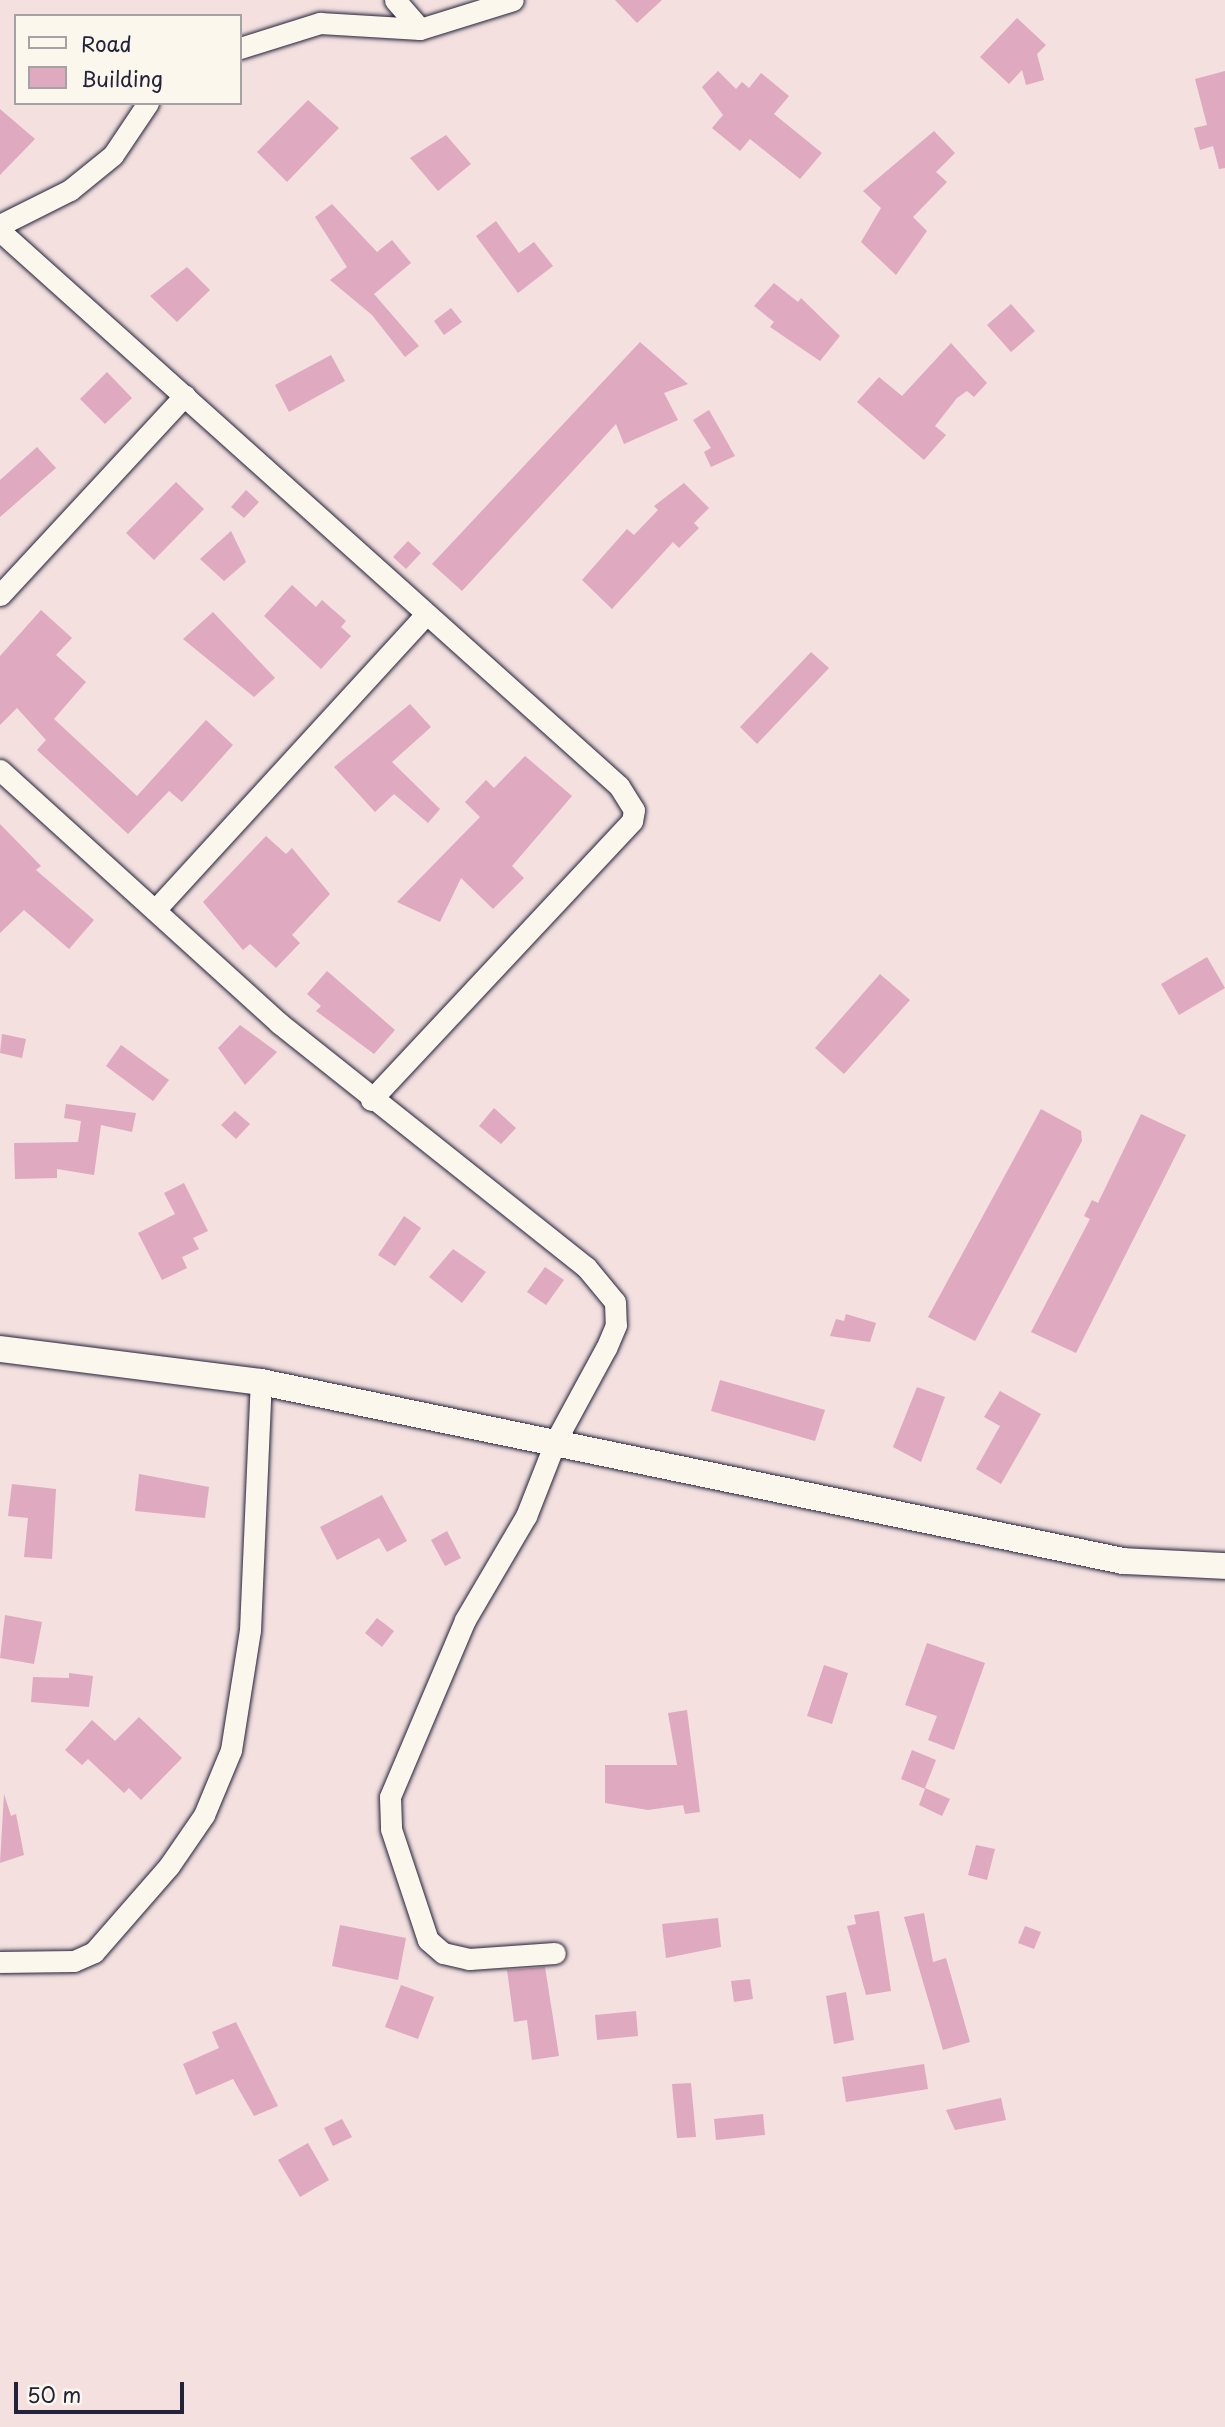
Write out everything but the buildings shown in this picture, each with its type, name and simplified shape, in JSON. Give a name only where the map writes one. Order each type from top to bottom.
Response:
[{"type":"street","points":[[395,0],[420,29]]},
{"type":"street","points":[[242,47],[320,23],[420,29],[513,0]]},
{"type":"street","points":[[0,225],[81,181],[113,155],[147,105]]},
{"type":"street","points":[[0,232],[619,786],[634,810],[632,821],[371,1100]]},
{"type":"street","points":[[0,595],[185,395]]},
{"type":"street","points":[[155,910],[426,614]]},
{"type":"street","points":[[0,770],[371,1100],[586,1267],[610,1293],[616,1325],[556,1440],[526,1516],[465,1620],[411,1740],[390,1814],[419,1922],[443,1953],[490,1960],[555,1953]]},
{"type":"street","points":[[0,1349],[261,1382],[556,1440],[1123,1561],[1225,1566]]},
{"type":"street","points":[[0,1962],[74,1961],[94,1952],[169,1866],[204,1815],[231,1750],[250,1630],[261,1382]]}]
